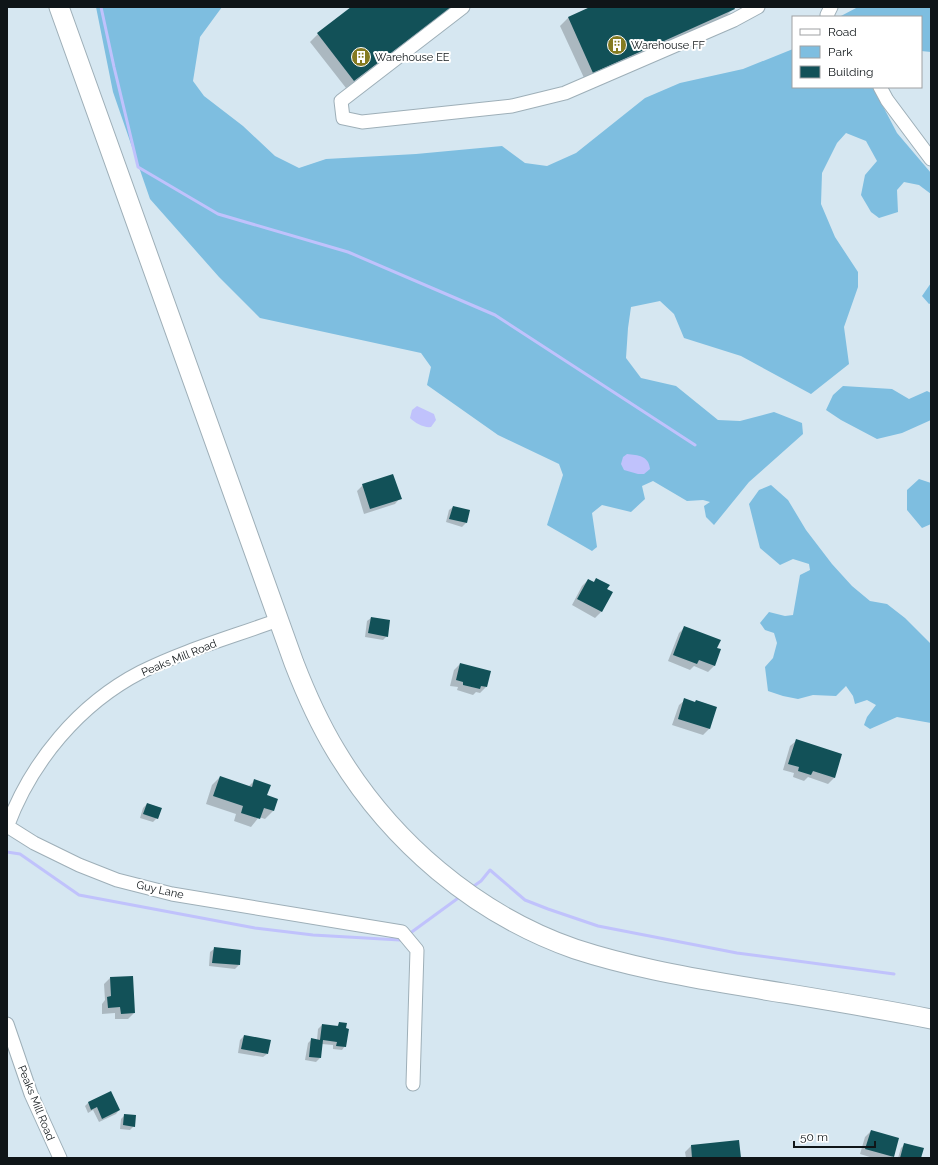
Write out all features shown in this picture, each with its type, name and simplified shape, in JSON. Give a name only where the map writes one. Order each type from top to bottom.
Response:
[{"type":"highway","points":[[59,7],[299,675],[317,717],[336,750],[363,792],[389,823],[415,850],[448,878],[483,904],[514,923],[575,948],[615,961],[679,975],[931,1020]]},
{"type":"street","points":[[463,7],[341,101],[343,118],[362,122],[512,106],[565,93],[734,20],[758,7]]},
{"type":"street","points":[[828,16],[831,7]]},
{"type":"street","points":[[881,88],[887,100],[931,159]]},
{"type":"street","name":"Peaks Mill Road","points":[[7,827],[24,788],[40,763],[57,740],[97,701],[118,685],[162,662],[278,620]]},
{"type":"street","name":"Guy Lane","points":[[7,827],[34,843],[79,866],[117,880],[172,894],[402,932],[418,950],[413,1084]]},
{"type":"street","name":"Peaks Mill Road","points":[[7,1024],[31,1094],[60,1158]]},
{"type":"green space","points":[[96,7],[222,7],[200,37],[193,81],[204,96],[243,126],[275,156],[299,168],[326,159],[416,154],[502,146],[525,163],[547,166],[576,153],[645,98],[680,83],[743,69],[792,49],[792,88],[876,88],[875,91],[897,133],[931,173],[931,194],[919,185],[904,182],[897,190],[898,212],[879,218],[871,212],[861,195],[865,175],[877,161],[866,141],[846,133],[837,143],[822,173],[821,204],[835,237],[858,272],[858,287],[844,327],[849,364],[811,394],[741,356],[684,338],[674,314],[660,301],[631,307],[626,358],[641,378],[676,386],[718,420],[740,421],[774,412],[802,423],[803,434],[749,482],[714,525],[706,517],[704,506],[710,502],[703,500],[687,501],[653,481],[642,486],[645,499],[631,512],[602,505],[592,513],[597,547],[592,551],[547,525],[563,475],[559,464],[498,435],[427,385],[431,367],[421,353],[260,318],[219,277],[150,199],[113,92]]},
{"type":"green space","points":[[858,7],[931,7],[931,52],[922,51],[922,16],[841,16]]},
{"type":"green space","points":[[931,283],[931,303],[929,304],[922,296]]},
{"type":"green space","points":[[843,386],[892,389],[909,399],[927,391],[931,393],[931,420],[902,433],[877,439],[841,420],[826,410],[833,395]]},
{"type":"green space","points":[[919,479],[931,483],[931,524],[922,528],[907,510],[907,490]]},
{"type":"green space","points":[[771,485],[788,500],[806,530],[832,564],[852,586],[870,601],[887,604],[905,618],[931,644],[931,723],[897,717],[870,729],[864,725],[867,717],[876,705],[867,700],[855,704],[853,696],[846,686],[836,696],[813,695],[798,699],[768,691],[765,667],[773,658],[777,643],[774,633],[765,630],[760,623],[769,612],[785,616],[793,615],[800,575],[810,570],[809,564],[793,559],[780,565],[760,548],[749,504],[759,490]]},
{"type":"shaded area","points":[[417,406],[434,414],[436,420],[431,427],[420,425],[410,418],[412,410]]},
{"type":"shaded area","points":[[627,454],[642,457],[648,461],[650,469],[644,474],[624,470],[621,464],[623,457]]},
{"type":"building","name":"Warehouse EE","points":[[351,7],[452,7],[354,81],[317,33]]},
{"type":"building","name":"Warehouse FF","points":[[590,7],[734,7],[735,9],[593,73],[568,17]]},
{"type":"building","points":[[393,474],[402,499],[370,509],[362,484]]},
{"type":"building","points":[[453,506],[470,510],[467,523],[449,519]]},
{"type":"building","points":[[596,578],[610,585],[607,589],[613,592],[602,612],[577,599],[588,579],[594,582]]},
{"type":"building","points":[[371,617],[390,620],[388,637],[368,633]]},
{"type":"building","points":[[684,626],[721,640],[717,648],[721,649],[715,666],[699,660],[697,664],[673,655]]},
{"type":"building","points":[[460,663],[491,671],[487,687],[481,686],[480,689],[463,685],[463,682],[456,680]]},
{"type":"building","points":[[684,698],[695,702],[696,700],[717,707],[710,729],[678,719]]},
{"type":"building","points":[[796,739],[842,754],[835,778],[813,771],[811,775],[798,771],[799,767],[788,764]]},
{"type":"building","points":[[220,776],[252,787],[254,779],[271,785],[267,795],[278,799],[274,811],[264,808],[260,819],[241,813],[243,806],[213,796]]},
{"type":"building","points":[[147,803],[162,808],[158,819],[143,814]]},
{"type":"building","points":[[214,947],[241,950],[240,965],[212,963]]},
{"type":"building","points":[[133,976],[135,1013],[121,1014],[120,1007],[108,1008],[107,997],[111,996],[110,977]]},
{"type":"building","points":[[339,1022],[347,1023],[346,1028],[349,1029],[346,1047],[336,1046],[337,1042],[323,1040],[321,1058],[309,1057],[311,1038],[320,1040],[322,1024],[338,1026]]},
{"type":"building","points":[[244,1035],[271,1040],[268,1054],[241,1049]]},
{"type":"building","points":[[111,1091],[120,1110],[102,1119],[97,1107],[91,1110],[88,1102]]},
{"type":"building","points":[[124,1114],[136,1115],[135,1127],[123,1125]]},
{"type":"building","points":[[871,1130],[899,1138],[894,1157],[865,1149]]},
{"type":"building","points":[[739,1140],[741,1158],[692,1158],[691,1145]]},
{"type":"building","points":[[904,1143],[924,1148],[921,1158],[900,1158]]},
{"type":"waterway","points":[[101,7],[138,167],[218,214],[348,252],[495,315],[695,445]]},
{"type":"waterway","points":[[7,852],[20,854],[79,895],[255,928],[313,935],[402,939]]},
{"type":"waterway","points":[[471,888],[481,881],[490,870],[525,900],[598,926],[737,953],[894,974]]},
{"type":"waterway","points":[[409,934],[461,896]]},
{"type":"place","name":"Warehouse FF","points":[[617,45]]},
{"type":"place","name":"Warehouse EE","points":[[361,57]]}]
